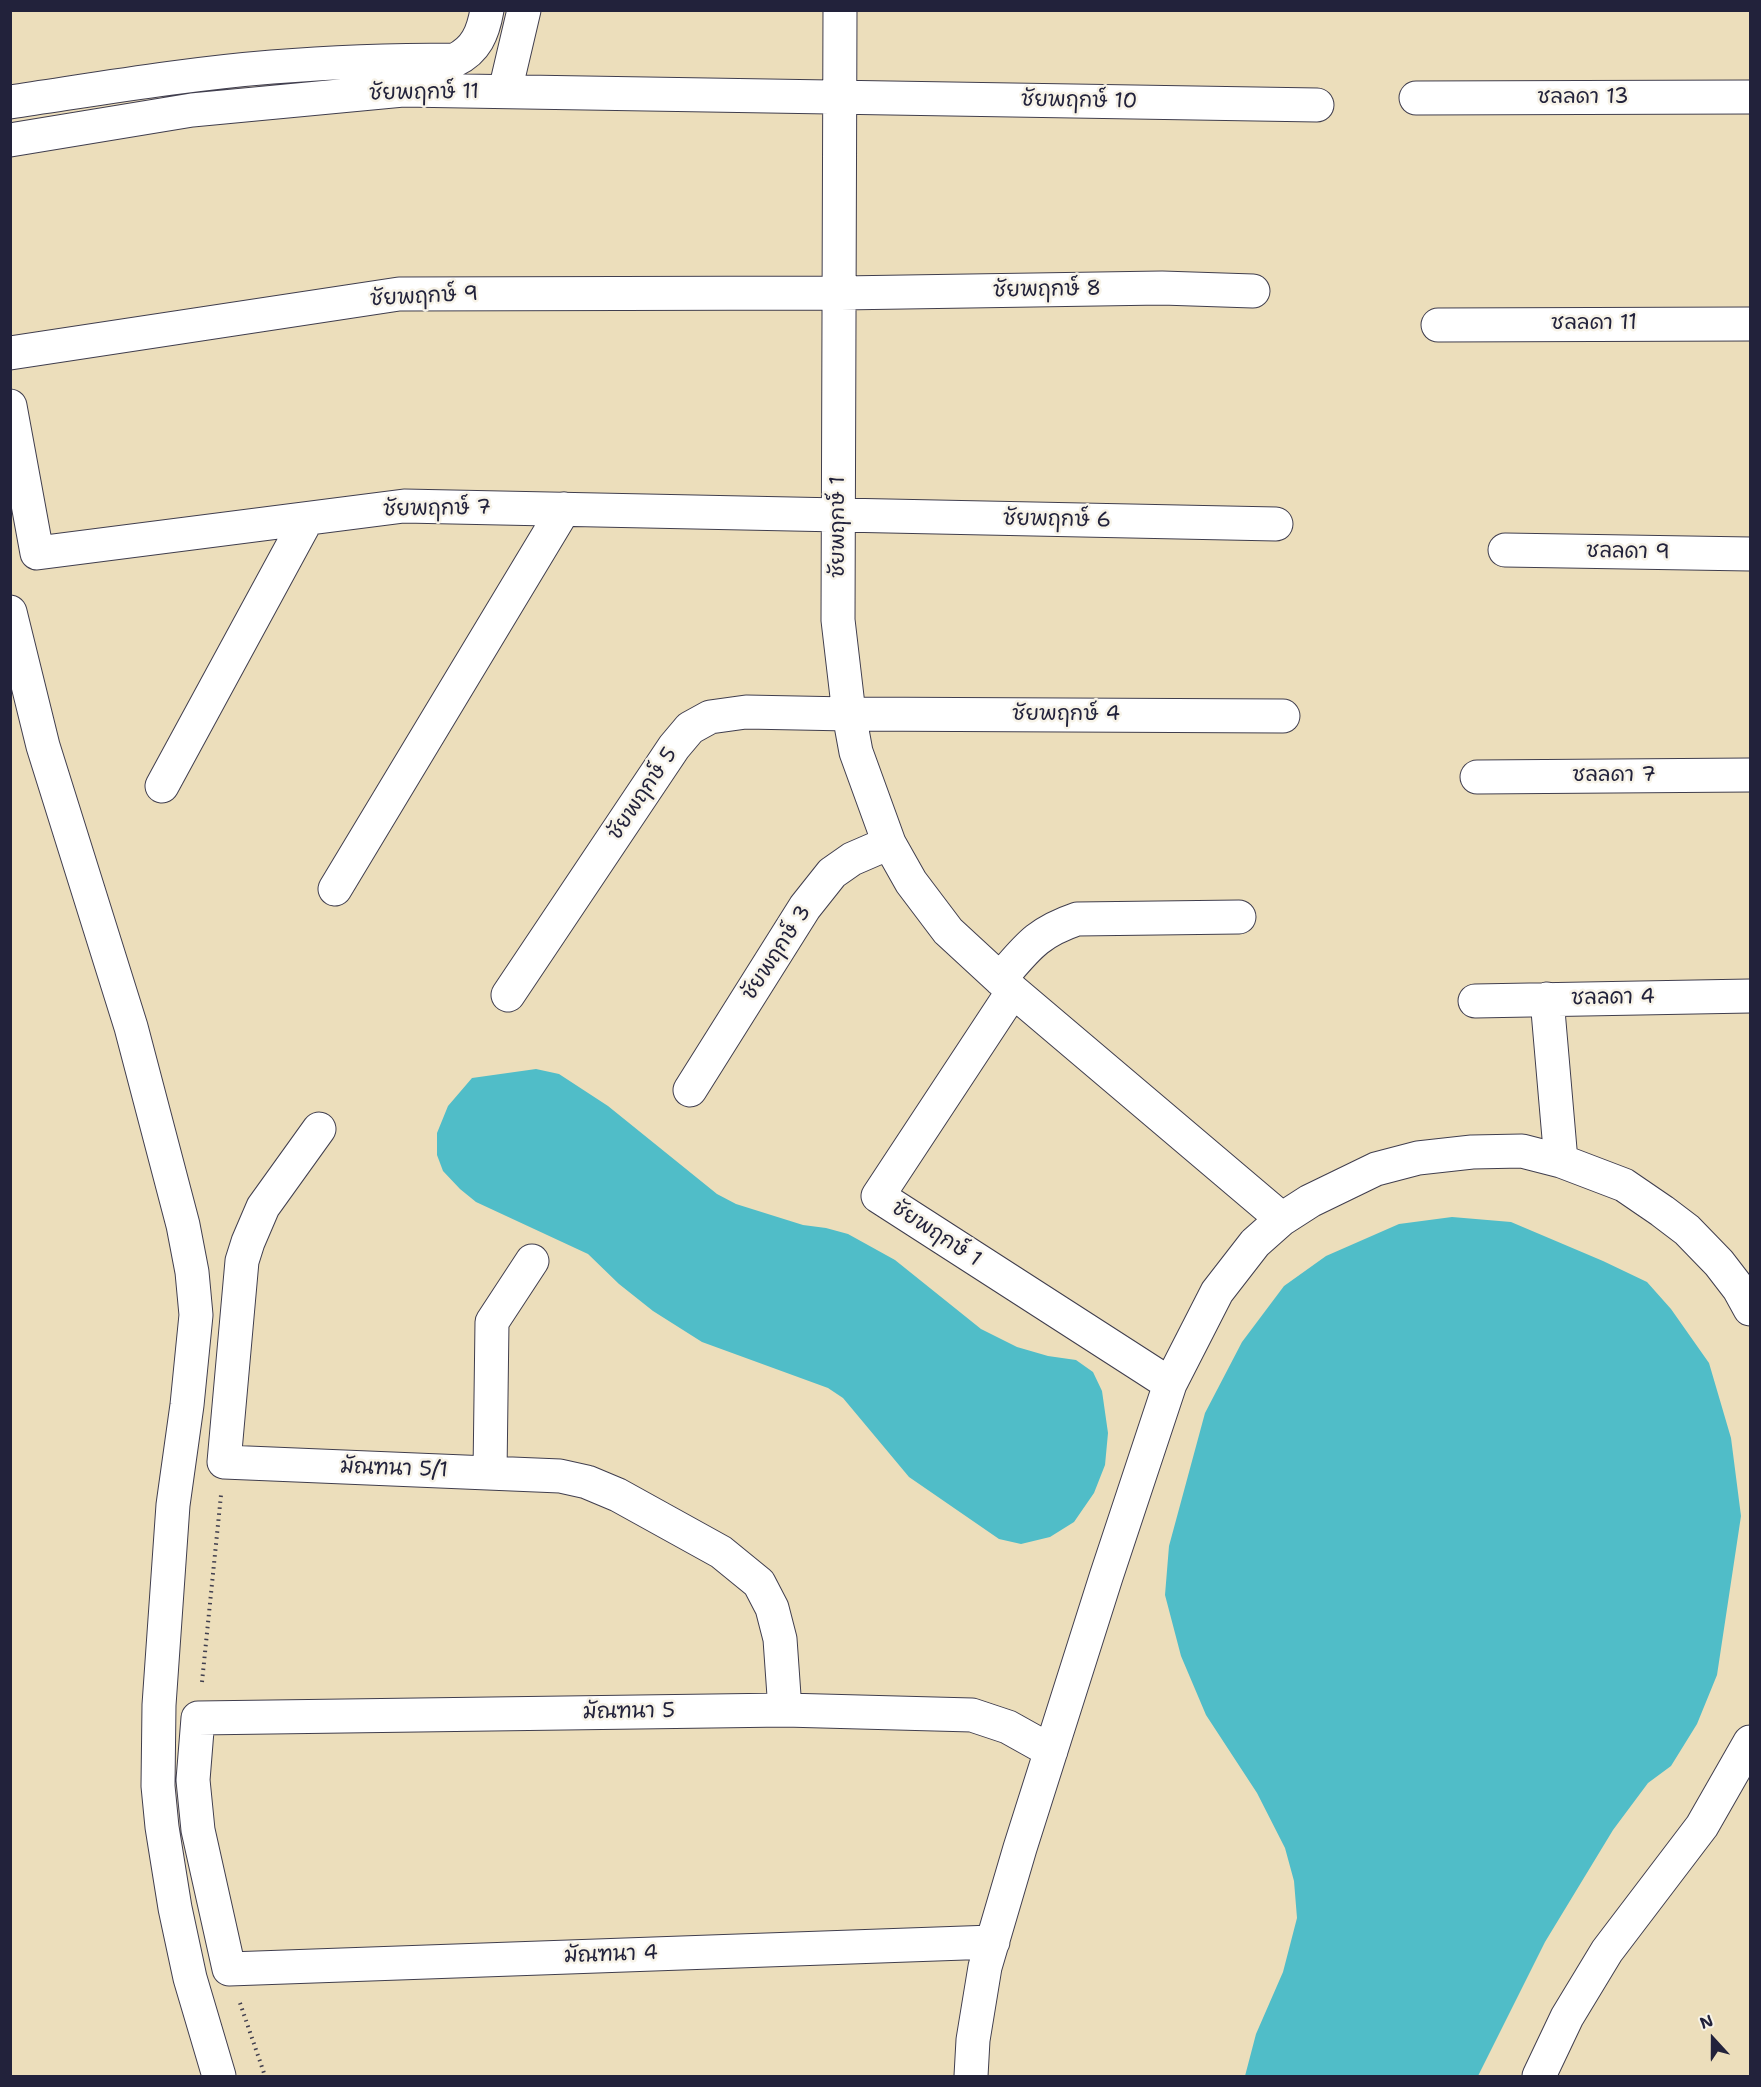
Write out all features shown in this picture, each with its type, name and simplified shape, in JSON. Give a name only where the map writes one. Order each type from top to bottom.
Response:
[{"type":"street","points":[[10,102],[273,67],[353,61],[454,60],[466,55],[476,44],[484,27],[487,10]]},
{"type":"street","points":[[505,91],[524,10]]},
{"type":"street","name":"ชัยพฤกษ์ 1","points":[[840,10],[842,97],[838,620],[849,714],[856,752],[889,843],[911,882],[948,931],[1006,985],[1282,1219]]},
{"type":"street","name":"ชัยพฤกษ์ 11","points":[[10,140],[192,110],[403,90],[842,97]]},
{"type":"street","name":"ชัยพฤกษ์ 10","points":[[842,97],[1317,105]]},
{"type":"street","name":"ชลลดา 13","points":[[1416,98],[1750,97]]},
{"type":"street","name":"ชัยพฤกษ์ 8","points":[[841,293],[1162,288],[1253,291]]},
{"type":"street","name":"ชัยพฤกษ์ 9","points":[[10,353],[399,294],[841,293]]},
{"type":"street","name":"ชลลดา 11","points":[[1438,325],[1750,324]]},
{"type":"street","name":"ชัยพฤกษ์ 7","points":[[10,406],[37,554],[404,506],[839,515]]},
{"type":"street","points":[[335,889],[564,509]]},
{"type":"street","name":"ชัยพฤกษ์ 6","points":[[839,515],[1276,524]]},
{"type":"street","points":[[162,786],[307,519]]},
{"type":"street","name":"ชลลดา 9","points":[[1505,550],[1750,554]]},
{"type":"street","points":[[10,612],[43,746],[134,1037],[180,1214],[192,1272],[196,1315],[187,1405],[173,1505],[159,1705],[159,1786],[162,1827],[175,1908],[190,1978],[219,2076]]},
{"type":"street","name":"ชัยพฤกษ์ 5","points":[[508,995],[674,747],[690,728],[710,717],[746,712],[849,714]]},
{"type":"street","name":"ชัยพฤกษ์ 4","points":[[849,714],[1283,716]]},
{"type":"street","name":"ชลลดา 7","points":[[1477,777],[1750,775]]},
{"type":"street","name":"ชัยพฤกษ์ 3","points":[[690,1090],[805,908],[832,873],[852,859],[889,843]]},
{"type":"street","points":[[1006,985],[1031,943],[1053,927],[1077,919],[1239,917]]},
{"type":"street","name":"ชัยพฤกษ์ 1","points":[[1006,985],[878,1196],[1170,1384]]},
{"type":"street","name":"ชลลดา 4","points":[[1475,1001],[1750,996]]},
{"type":"street","points":[[1547,999],[1561,1161]]},
{"type":"street","points":[[224,1462],[242,1261],[263,1207],[319,1129]]},
{"type":"street","points":[[971,2076],[973,2040],[985,1967],[1051,1751],[1170,1384],[1217,1292],[1255,1243],[1282,1219],[1310,1201],[1366,1174],[1418,1158],[1472,1152],[1522,1151],[1561,1161],[1624,1185],[1687,1230],[1747,1291]]},
{"type":"street","points":[[490,1473],[492,1322],[532,1262]]},
{"type":"street","name":"มัณฑนา 5/1","points":[[224,1462],[560,1476],[587,1482],[618,1495],[720,1552],[759,1583],[772,1608],[780,1639],[785,1710]]},
{"type":"street","name":"มัณฑนา 5","points":[[198,1718],[785,1710],[972,1715],[1008,1727],[1051,1751]]},
{"type":"street","points":[[198,1718],[193,1780],[198,1830],[229,1969]]},
{"type":"street","points":[[1539,2076],[1567,2017],[1607,1951],[1702,1826],[1750,1742]]},
{"type":"street","name":"มัณฑนา 4","points":[[229,1969],[993,1942]]},
{"type":"path","points":[[198,1718],[224,1462]]},
{"type":"path","points":[[229,1969],[265,2076]]},
{"type":"water","points":[[536,1069],[559,1074],[608,1106],[717,1194],[736,1204],[803,1225],[848,1234],[895,1260],[981,1329],[1017,1347],[1048,1356],[1076,1360],[1093,1372],[1102,1391],[1108,1433],[1105,1465],[1094,1493],[1074,1522],[1050,1537],[1021,1544],[999,1539],[909,1477],[843,1398],[828,1388],[702,1342],[653,1311],[619,1284],[588,1254],[476,1202],[460,1189],[443,1171],[437,1155],[437,1133],[448,1106],[472,1078]]},
{"type":"water","points":[[1452,1217],[1511,1222],[1647,1282],[1671,1309],[1709,1363],[1731,1438],[1741,1516],[1717,1675],[1697,1724],[1671,1766],[1648,1783],[1613,1830],[1545,1942],[1478,2076],[1245,2076],[1256,2034],[1283,1972],[1297,1918],[1294,1881],[1285,1848],[1257,1793],[1206,1715],[1181,1656],[1165,1595],[1169,1546],[1205,1413],[1242,1342],[1284,1286],[1326,1256],[1399,1224]]}]
